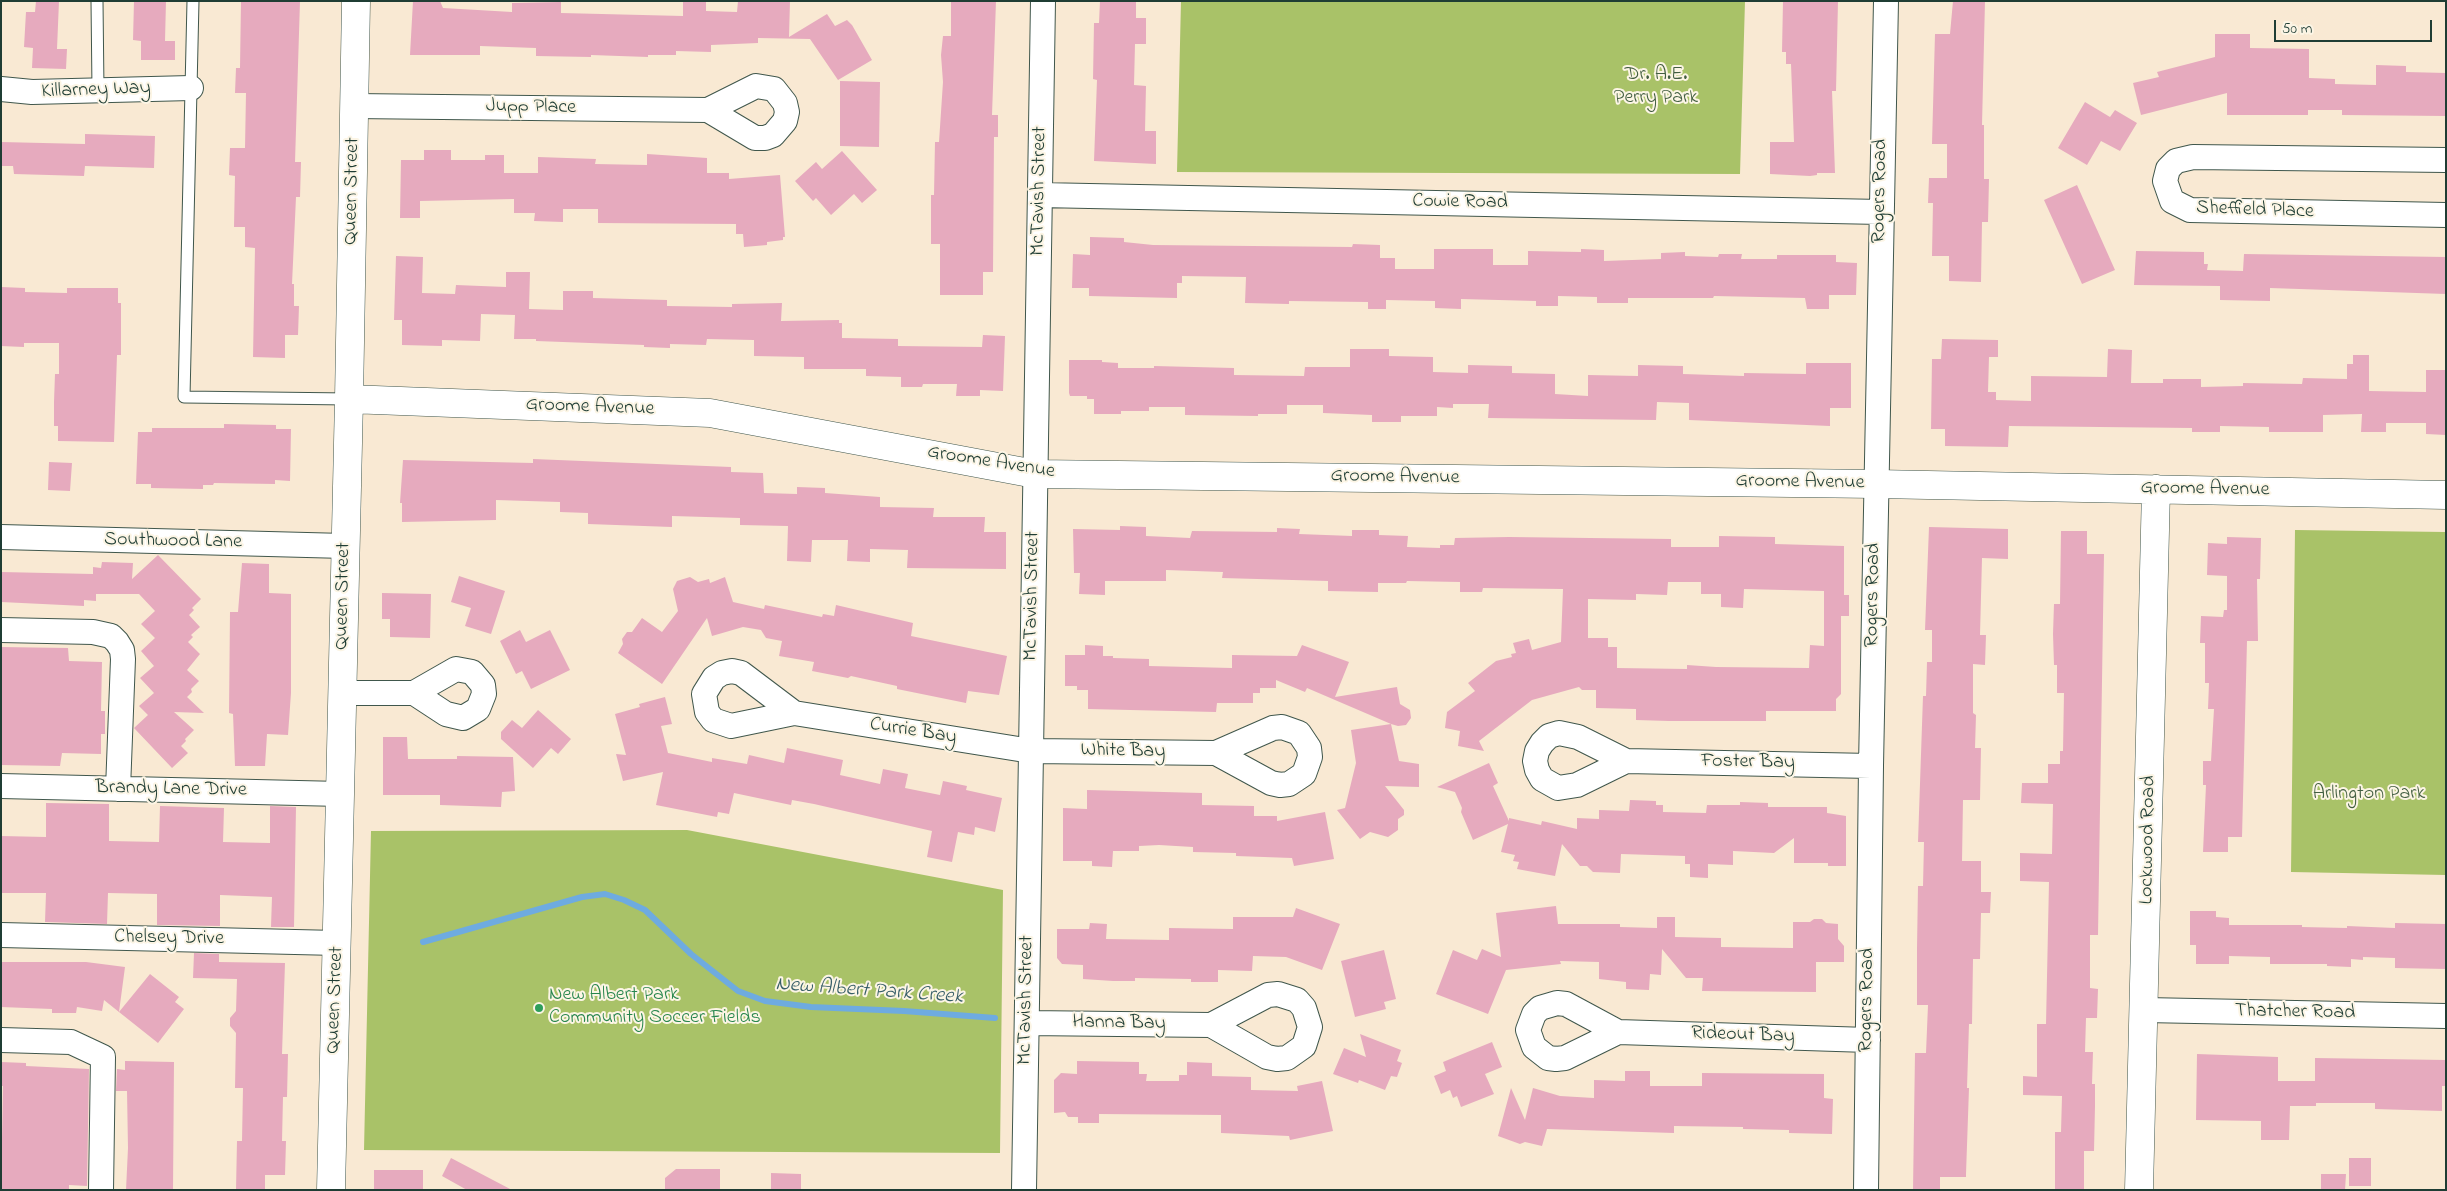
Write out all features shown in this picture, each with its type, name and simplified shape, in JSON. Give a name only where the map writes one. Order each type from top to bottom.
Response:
[{"type":"street","name":"Queen Street","points":[[331,1190],[356,1]]},
{"type":"street","name":"McTavish Street","points":[[1024,1190],[1043,1]]},
{"type":"street","name":"Rogers Road","points":[[1866,1190],[1880,212],[1886,1]]},
{"type":"street","name":"Killarney Way","points":[[1,89],[32,92],[191,88]]},
{"type":"street","name":"Jupp Place","points":[[354,106],[708,110]]},
{"type":"street","name":"Sheffield Place","points":[[2446,160],[2193,157],[2176,161],[2168,169],[2166,181],[2172,201],[2190,210],[2446,215]]},
{"type":"street","name":"Cowie Road","points":[[1040,195],[1880,212]]},
{"type":"street","name":"Groome Avenue","points":[[349,399],[710,413],[1035,474],[1876,484],[2446,495]]},
{"type":"street","name":"Lockwood Road","points":[[2139,1190],[2145,1010],[2156,490]]},
{"type":"street","name":"Southwood Lane","points":[[1,537],[345,546]]},
{"type":"street","points":[[1,630],[93,632],[110,636],[117,642],[122,650],[123,659],[118,789]]},
{"type":"street","points":[[342,693],[414,693]]},
{"type":"street","name":"Currie Bay","points":[[794,713],[1031,751]]},
{"type":"street","name":"White Bay","points":[[1031,751],[1216,753]]},
{"type":"street","name":"Foster Bay","points":[[1626,761],[1871,766]]},
{"type":"street","name":"Brandy Lane Drive","points":[[1,786],[340,794]]},
{"type":"street","name":"Chelsey Drive","points":[[1,935],[337,943]]},
{"type":"street","name":"Thatcher Road","points":[[2145,1010],[2446,1016]]},
{"type":"street","name":"Hanna Bay","points":[[1027,1023],[1211,1025]]},
{"type":"street","name":"Rideout Bay","points":[[1618,1032],[1868,1040]]},
{"type":"street","points":[[1,1040],[71,1042],[103,1057],[101,1190]]},
{"type":"lane","points":[[97,1],[98,90]]},
{"type":"lane","points":[[194,1],[184,397],[349,399]]},
{"type":"green space","name":"Dr. A.E. Perry Park","points":[[1181,1],[1745,1],[1740,174],[1177,172]]},
{"type":"green space","name":"Arlington Park","points":[[2295,530],[2446,532],[2446,875],[2291,872]]},
{"type":"green space","points":[[687,830],[1003,890],[1000,1153],[364,1150],[371,831]]},
{"type":"building","points":[[36,1],[59,1],[57,49],[67,49],[66,69],[32,68],[33,48],[24,47],[26,12],[35,12]]},
{"type":"building","points":[[134,1],[166,1],[165,41],[175,41],[175,60],[141,60],[141,41],[133,40]]},
{"type":"building","points":[[241,1],[300,1],[295,162],[301,162],[300,197],[296,197],[292,284],[294,284],[294,306],[299,306],[298,335],[285,335],[285,358],[253,357],[255,248],[245,247],[245,227],[234,227],[235,176],[229,175],[230,148],[245,148],[246,93],[235,93],[236,68],[240,68]]},
{"type":"building","points":[[413,1],[440,1],[443,8],[512,12],[512,3],[561,2],[561,13],[683,16],[683,1],[706,2],[706,11],[737,12],[738,1],[790,1],[789,37],[827,14],[835,26],[847,20],[852,25],[872,60],[838,80],[810,39],[758,38],[758,43],[711,45],[711,52],[676,51],[676,55],[648,55],[648,57],[536,56],[536,48],[480,46],[480,55],[410,55]]},
{"type":"building","points":[[951,1],[996,1],[992,115],[998,115],[998,137],[994,137],[993,272],[983,272],[983,295],[940,295],[940,244],[931,244],[931,195],[934,195],[935,142],[939,142],[943,82],[941,55],[943,36],[951,36]]},
{"type":"building","points":[[1100,1],[1136,1],[1136,18],[1146,18],[1146,44],[1135,44],[1134,85],[1146,86],[1145,131],[1156,131],[1156,164],[1094,161],[1097,80],[1093,79],[1094,23],[1099,23]]},
{"type":"building","points":[[1783,1],[1838,1],[1836,91],[1832,91],[1835,173],[1817,173],[1817,175],[1810,176],[1770,174],[1770,142],[1794,142],[1791,64],[1786,64],[1786,52],[1782,52]]},
{"type":"building","points":[[1953,1],[1985,1],[1982,125],[1984,125],[1984,179],[1989,179],[1988,222],[1982,222],[1981,282],[1949,281],[1949,256],[1932,256],[1933,203],[1928,203],[1929,178],[1947,178],[1947,144],[1932,144],[1935,34],[1950,34]]},
{"type":"building","points":[[2215,34],[2250,34],[2250,48],[2309,49],[2309,78],[2335,79],[2335,84],[2376,85],[2376,65],[2406,66],[2406,72],[2446,73],[2446,116],[2342,115],[2342,110],[2308,110],[2308,115],[2227,115],[2227,93],[2141,115],[2133,83],[2159,77],[2157,72],[2215,57]]},
{"type":"building","points":[[840,81],[880,82],[879,147],[840,146]]},
{"type":"building","points":[[2085,102],[2110,117],[2115,110],[2137,123],[2120,151],[2101,141],[2087,165],[2058,148]]},
{"type":"building","points":[[85,134],[155,136],[154,168],[85,166],[84,176],[14,174],[13,166],[1,166],[1,142],[85,144]]},
{"type":"building","points":[[424,150],[451,150],[451,160],[485,160],[485,155],[504,155],[504,173],[538,173],[538,157],[596,159],[595,164],[647,165],[647,154],[707,158],[707,173],[729,173],[729,179],[780,175],[785,237],[783,237],[783,240],[767,242],[767,245],[744,247],[743,234],[736,234],[736,224],[598,223],[598,209],[563,209],[563,222],[534,221],[535,213],[514,213],[514,199],[420,201],[420,218],[400,218],[401,160],[424,160]]},
{"type":"building","points":[[842,151],[877,190],[862,203],[854,194],[831,215],[816,198],[813,201],[795,181],[816,162],[822,169]]},
{"type":"building","points":[[2077,185],[2115,270],[2082,284],[2044,200]]},
{"type":"building","points":[[1090,237],[1124,238],[1124,242],[1153,245],[1352,247],[1353,244],[1380,245],[1380,258],[1395,258],[1395,269],[1434,269],[1434,249],[1493,249],[1493,265],[1528,265],[1528,251],[1581,252],[1581,249],[1604,250],[1604,261],[1661,259],[1661,253],[1685,252],[1685,256],[1718,257],[1719,254],[1742,254],[1741,259],[1777,259],[1777,255],[1836,255],[1836,262],[1857,263],[1856,295],[1829,295],[1829,309],[1807,309],[1805,298],[1714,296],[1713,298],[1628,298],[1628,303],[1597,303],[1597,297],[1558,296],[1558,306],[1536,306],[1536,301],[1461,299],[1461,309],[1435,308],[1435,301],[1386,300],[1386,309],[1368,309],[1368,302],[1289,301],[1289,304],[1245,303],[1246,277],[1182,276],[1182,283],[1177,283],[1177,298],[1089,296],[1089,288],[1072,288],[1073,254],[1090,255]]},
{"type":"building","points":[[2136,251],[2204,252],[2204,264],[2208,264],[2207,270],[2243,271],[2244,254],[2446,257],[2446,294],[2270,288],[2270,301],[2220,300],[2220,286],[2134,285]]},
{"type":"building","points":[[396,256],[423,257],[422,293],[455,294],[456,285],[506,287],[506,272],[530,272],[529,309],[563,310],[563,291],[593,291],[593,298],[667,300],[667,306],[732,307],[732,304],[782,303],[781,321],[839,320],[839,323],[842,323],[842,338],[898,339],[898,346],[982,347],[983,335],[1005,336],[1003,391],[980,390],[980,396],[956,396],[957,384],[923,384],[922,387],[901,387],[901,377],[866,376],[866,369],[804,369],[804,357],[754,356],[754,340],[707,339],[706,345],[670,344],[670,348],[514,339],[515,315],[481,314],[480,341],[442,340],[442,346],[402,345],[402,320],[394,320]]},
{"type":"building","points":[[1,287],[25,288],[25,292],[67,293],[67,288],[118,288],[118,303],[121,303],[121,355],[117,355],[114,442],[58,441],[58,426],[54,426],[54,402],[55,374],[59,374],[59,343],[24,343],[24,347],[1,346]]},
{"type":"building","points":[[1942,339],[1998,340],[1998,357],[1989,357],[1988,392],[1996,392],[1996,400],[2031,401],[2031,376],[2107,377],[2108,349],[2132,350],[2131,383],[2163,383],[2163,379],[2201,379],[2201,387],[2243,386],[2243,383],[2302,384],[2303,378],[2347,379],[2347,364],[2353,364],[2353,355],[2369,355],[2369,391],[2426,392],[2426,370],[2446,370],[2446,435],[2426,434],[2426,423],[2386,423],[2386,432],[2361,432],[2362,414],[2323,415],[2323,432],[2269,432],[2269,427],[2220,426],[2220,432],[2192,432],[2192,428],[2009,426],[2008,447],[1945,446],[1945,429],[1931,429],[1932,359],[1941,359]]},
{"type":"building","points":[[1350,349],[1389,349],[1389,356],[1433,357],[1433,372],[1468,373],[1468,365],[1512,366],[1512,373],[1555,374],[1555,394],[1588,396],[1588,375],[1638,376],[1638,365],[1683,366],[1683,374],[1744,376],[1744,373],[1806,374],[1806,363],[1851,363],[1851,408],[1830,408],[1830,426],[1689,420],[1689,403],[1657,402],[1656,420],[1488,418],[1489,404],[1453,404],[1453,408],[1437,407],[1437,416],[1401,416],[1401,422],[1372,422],[1372,415],[1323,413],[1323,405],[1287,405],[1287,414],[1258,414],[1258,416],[1185,415],[1185,407],[1149,407],[1149,411],[1121,411],[1121,414],[1094,414],[1094,399],[1087,399],[1087,396],[1070,396],[1069,393],[1069,360],[1102,360],[1102,362],[1118,363],[1118,368],[1154,368],[1154,366],[1234,368],[1234,375],[1304,376],[1305,367],[1350,367]]},
{"type":"building","points":[[224,424],[276,425],[276,429],[291,429],[290,481],[275,480],[275,484],[214,483],[213,485],[203,485],[203,489],[151,488],[151,484],[136,484],[138,432],[152,432],[152,428],[224,428]]},
{"type":"building","points":[[533,459],[731,467],[731,472],[763,473],[764,493],[797,494],[797,487],[825,488],[825,493],[880,497],[880,507],[934,508],[933,517],[985,517],[984,532],[1006,532],[1006,569],[907,568],[908,550],[870,549],[870,562],[847,561],[848,540],[812,540],[811,562],[787,561],[788,526],[740,525],[740,518],[672,516],[672,527],[588,524],[588,513],[560,512],[560,502],[496,500],[496,520],[402,522],[402,503],[400,503],[403,460],[533,463]]},
{"type":"building","points":[[49,462],[72,463],[70,491],[48,490]]},
{"type":"building","points":[[1120,526],[1146,527],[1146,536],[1190,538],[1192,531],[1277,532],[1277,528],[1300,529],[1299,534],[1352,536],[1352,530],[1379,530],[1379,535],[1408,536],[1407,547],[1440,548],[1440,545],[1454,545],[1455,538],[1509,537],[1671,539],[1671,547],[1719,547],[1719,536],[1775,537],[1775,544],[1844,546],[1844,595],[1849,595],[1849,616],[1841,616],[1841,694],[1836,699],[1836,711],[1766,711],[1766,721],[1669,721],[1636,720],[1636,709],[1596,708],[1596,690],[1582,690],[1579,687],[1532,700],[1479,741],[1484,751],[1458,746],[1460,731],[1445,728],[1447,712],[1475,691],[1468,683],[1496,661],[1512,657],[1511,654],[1516,653],[1513,643],[1529,639],[1532,650],[1561,642],[1563,589],[1483,588],[1482,592],[1460,592],[1460,582],[1407,581],[1406,583],[1378,583],[1378,592],[1328,591],[1328,581],[1222,578],[1223,572],[1166,570],[1166,581],[1105,581],[1105,595],[1079,594],[1080,573],[1074,573],[1073,529],[1120,530]],"holes":[[[1668,582],[1701,582],[1701,594],[1721,594],[1721,607],[1743,608],[1744,589],[1824,591],[1824,646],[1810,645],[1809,668],[1687,665],[1687,669],[1617,668],[1617,647],[1608,647],[1608,638],[1588,638],[1588,599],[1636,600],[1636,594],[1667,595]]]},
{"type":"building","points":[[1929,527],[2008,529],[2008,559],[1982,558],[1980,635],[1986,635],[1985,665],[1973,664],[1973,713],[1976,715],[1975,748],[1981,748],[1980,800],[1963,800],[1962,861],[1981,861],[1981,892],[1991,892],[1990,913],[1981,913],[1980,959],[1973,959],[1972,1024],[1969,1024],[1966,1177],[1940,1177],[1940,1190],[1913,1190],[1915,1053],[1926,1053],[1928,1005],[1917,1005],[1917,948],[1918,886],[1923,886],[1924,842],[1918,842],[1923,696],[1926,696],[1927,662],[1932,662],[1932,630],[1925,630]]},
{"type":"building","points":[[2061,531],[2087,531],[2087,554],[2104,554],[2098,935],[2090,935],[2090,988],[2098,989],[2097,1018],[2086,1018],[2085,1052],[2093,1052],[2092,1084],[2095,1084],[2094,1151],[2084,1151],[2084,1190],[2055,1190],[2055,1132],[2061,1132],[2062,1096],[2023,1095],[2023,1076],[2037,1077],[2037,1024],[2046,1024],[2049,882],[2020,881],[2020,853],[2052,854],[2053,804],[2021,803],[2022,783],[2048,783],[2048,764],[2060,764],[2060,751],[2063,751],[2064,693],[2057,693],[2057,665],[2054,665],[2053,634],[2054,604],[2060,604]]},
{"type":"building","points":[[2227,537],[2261,538],[2260,579],[2257,579],[2258,641],[2247,641],[2242,837],[2228,837],[2228,852],[2203,852],[2206,785],[2203,785],[2203,761],[2211,761],[2214,709],[2208,709],[2209,683],[2205,683],[2205,643],[2200,643],[2201,616],[2223,617],[2224,610],[2227,610],[2227,576],[2207,575],[2208,543],[2227,544]]},
{"type":"building","points":[[158,555],[201,599],[192,608],[194,610],[189,615],[200,627],[191,635],[193,637],[188,642],[200,654],[187,670],[199,681],[191,689],[192,692],[187,697],[204,713],[174,712],[194,730],[181,746],[188,753],[172,768],[134,728],[148,715],[139,706],[154,693],[140,678],[154,666],[141,651],[155,638],[141,624],[155,611],[139,594],[96,594],[96,601],[84,600],[84,606],[1,602],[1,572],[93,574],[93,567],[101,568],[102,562],[133,563],[132,579]]},
{"type":"building","points":[[242,563],[269,564],[269,593],[291,594],[291,693],[288,735],[267,734],[265,766],[235,766],[233,714],[229,713],[230,612],[238,612]]},
{"type":"building","points":[[459,576],[505,591],[491,634],[465,626],[471,608],[451,602]]},
{"type":"building","points":[[690,577],[698,582],[709,579],[710,583],[725,577],[733,602],[764,609],[765,605],[822,617],[823,614],[834,616],[836,605],[913,623],[911,636],[1007,656],[999,695],[968,691],[966,703],[897,689],[897,686],[851,676],[848,678],[812,671],[814,662],[779,656],[782,641],[766,638],[761,630],[743,627],[712,636],[707,618],[662,684],[618,653],[623,644],[622,639],[627,632],[632,632],[642,618],[662,632],[678,611],[673,589],[677,581]]},
{"type":"building","points":[[382,593],[431,594],[430,638],[390,637],[390,619],[382,619]]},
{"type":"building","points":[[520,630],[526,642],[550,630],[570,670],[531,689],[522,671],[516,674],[500,641]]},
{"type":"building","points":[[1085,645],[1103,646],[1103,656],[1149,659],[1149,666],[1232,668],[1232,655],[1297,656],[1302,645],[1349,662],[1335,697],[1397,687],[1400,704],[1410,710],[1411,718],[1406,725],[1398,726],[1307,688],[1305,692],[1276,680],[1276,688],[1260,688],[1260,693],[1253,693],[1253,703],[1217,703],[1216,712],[1088,709],[1088,690],[1077,690],[1077,686],[1065,686],[1065,655],[1085,655]]},
{"type":"building","points":[[1,647],[68,648],[69,661],[102,662],[101,711],[105,711],[105,734],[101,734],[101,754],[62,753],[60,766],[1,765]]},
{"type":"building","points":[[665,697],[672,724],[661,726],[668,753],[712,762],[712,758],[747,764],[749,755],[784,763],[787,748],[843,760],[840,775],[880,784],[883,769],[908,774],[905,788],[940,795],[943,781],[967,786],[966,790],[1002,798],[995,832],[975,827],[974,835],[958,832],[952,862],[927,857],[932,831],[814,804],[792,800],[791,805],[734,793],[729,814],[718,812],[717,817],[656,805],[663,772],[623,781],[616,754],[626,755],[615,714],[640,707],[639,704]]},
{"type":"building","points":[[538,710],[571,739],[558,754],[551,748],[533,768],[501,739],[501,732],[512,720],[522,728]]},
{"type":"building","points":[[1391,724],[1399,761],[1419,764],[1419,787],[1385,786],[1404,810],[1404,815],[1398,819],[1398,830],[1388,837],[1370,832],[1360,839],[1337,810],[1345,808],[1356,763],[1351,730]]},
{"type":"building","points":[[383,737],[407,737],[408,759],[457,759],[457,756],[513,757],[515,791],[502,792],[501,807],[440,805],[440,795],[383,795]]},
{"type":"building","points":[[1489,763],[1498,783],[1493,786],[1509,821],[1509,818],[1541,825],[1542,821],[1577,829],[1577,818],[1599,819],[1599,810],[1629,811],[1630,800],[1656,801],[1656,805],[1663,805],[1663,812],[1706,813],[1707,805],[1740,805],[1740,802],[1768,803],[1768,807],[1827,807],[1827,813],[1846,816],[1846,866],[1828,866],[1828,863],[1794,863],[1794,838],[1774,853],[1733,851],[1733,865],[1708,864],[1708,878],[1690,877],[1690,864],[1685,864],[1685,856],[1621,854],[1620,873],[1593,872],[1587,866],[1580,866],[1562,844],[1555,876],[1517,869],[1519,862],[1513,861],[1515,855],[1501,852],[1508,824],[1473,840],[1455,792],[1437,787]]},
{"type":"building","points":[[1087,790],[1202,793],[1202,805],[1254,806],[1254,816],[1277,816],[1277,821],[1325,812],[1334,859],[1294,866],[1292,858],[1236,856],[1236,853],[1193,852],[1193,847],[1159,845],[1139,846],[1139,851],[1113,851],[1112,867],[1092,866],[1092,861],[1063,861],[1063,808],[1087,809]]},
{"type":"building","points":[[46,803],[109,804],[109,841],[159,842],[160,806],[224,808],[223,842],[270,843],[270,806],[296,807],[294,927],[271,927],[272,897],[220,895],[220,926],[157,925],[157,894],[108,893],[107,924],[45,922],[46,893],[1,893],[1,836],[46,837]]},
{"type":"building","points":[[1556,906],[1558,924],[1620,924],[1620,927],[1657,928],[1657,917],[1675,917],[1675,937],[1721,938],[1721,947],[1793,948],[1793,922],[1810,922],[1814,919],[1822,919],[1826,923],[1838,924],[1838,939],[1844,946],[1844,962],[1816,962],[1816,992],[1702,991],[1703,978],[1686,978],[1662,949],[1661,975],[1650,974],[1649,990],[1626,989],[1626,982],[1599,979],[1599,962],[1560,961],[1561,964],[1506,970],[1488,1014],[1436,994],[1453,950],[1477,960],[1482,949],[1501,957],[1496,913]]},
{"type":"building","points":[[1296,908],[1340,924],[1322,970],[1286,957],[1253,956],[1252,971],[1218,970],[1218,982],[1191,982],[1191,979],[1135,978],[1135,981],[1113,981],[1083,979],[1083,965],[1062,964],[1057,958],[1057,929],[1089,929],[1090,923],[1107,924],[1106,939],[1169,940],[1169,928],[1233,929],[1233,917],[1293,917]]},
{"type":"building","points":[[2190,911],[2216,911],[2216,917],[2229,918],[2229,925],[2395,928],[2395,923],[2446,924],[2446,969],[2395,968],[2395,958],[2363,957],[2363,960],[2351,959],[2351,967],[2327,966],[2327,964],[2270,964],[2270,957],[2229,956],[2229,964],[2196,964],[2196,945],[2190,945]]},
{"type":"building","points":[[1384,950],[1396,999],[1384,1002],[1386,1009],[1355,1017],[1341,961]]},
{"type":"building","points":[[194,953],[219,954],[219,962],[285,963],[282,1054],[288,1054],[287,1097],[283,1097],[282,1141],[286,1141],[285,1175],[265,1175],[265,1190],[236,1190],[237,1141],[242,1141],[243,1088],[235,1088],[236,1033],[230,1026],[230,1018],[236,1011],[237,979],[193,978]]},
{"type":"building","points":[[1,962],[86,962],[125,967],[119,1012],[104,1000],[102,1011],[77,1007],[76,1013],[52,1013],[52,1009],[1,1007]]},
{"type":"building","points":[[150,974],[179,997],[175,1002],[184,1009],[158,1043],[119,1012]]},
{"type":"building","points":[[1360,1034],[1401,1050],[1397,1061],[1402,1063],[1397,1077],[1391,1076],[1385,1090],[1359,1080],[1358,1083],[1333,1074],[1344,1048],[1366,1057]]},
{"type":"building","points":[[1492,1042],[1502,1067],[1485,1074],[1494,1094],[1461,1107],[1457,1096],[1453,1098],[1450,1090],[1441,1094],[1434,1076],[1446,1071],[1443,1062]]},
{"type":"building","points":[[2197,1054],[2278,1057],[2278,1081],[2315,1081],[2315,1058],[2446,1060],[2446,1086],[2442,1086],[2442,1111],[2375,1109],[2375,1103],[2316,1103],[2316,1106],[2290,1106],[2289,1140],[2261,1140],[2261,1121],[2196,1120]]},
{"type":"building","points":[[125,1061],[174,1062],[173,1190],[126,1190],[128,1148],[127,1091],[116,1091],[117,1069],[125,1070]]},
{"type":"building","points":[[1077,1061],[1139,1062],[1139,1074],[1147,1074],[1146,1081],[1179,1081],[1179,1075],[1187,1075],[1187,1062],[1212,1063],[1212,1076],[1251,1077],[1251,1090],[1298,1091],[1297,1086],[1322,1081],[1333,1131],[1290,1140],[1289,1136],[1221,1133],[1221,1115],[1099,1114],[1099,1123],[1078,1123],[1078,1117],[1068,1117],[1065,1112],[1054,1113],[1054,1080],[1061,1073],[1077,1074]]},
{"type":"building","points":[[1,1062],[26,1063],[26,1066],[89,1069],[87,1186],[69,1185],[69,1190],[1,1190],[3,1086],[1,1086]]},
{"type":"building","points":[[1625,1071],[1650,1071],[1650,1086],[1702,1086],[1702,1073],[1824,1074],[1824,1098],[1833,1099],[1832,1134],[1789,1133],[1789,1130],[1743,1129],[1743,1127],[1674,1126],[1674,1133],[1547,1129],[1542,1146],[1525,1142],[1520,1144],[1498,1136],[1511,1088],[1525,1120],[1533,1088],[1560,1096],[1594,1098],[1594,1080],[1625,1081]]},
{"type":"building","points":[[451,1158],[512,1190],[467,1190],[442,1176]]},
{"type":"building","points":[[2349,1158],[2371,1158],[2371,1186],[2349,1186]]},
{"type":"building","points":[[676,1169],[720,1169],[720,1190],[665,1190],[665,1178]]},
{"type":"building","points":[[374,1170],[423,1170],[423,1190],[374,1190]]},
{"type":"building","points":[[771,1173],[801,1174],[801,1190],[771,1190]]},
{"type":"building","points":[[2321,1174],[2346,1174],[2345,1190],[2321,1190]]},
{"type":"waterway","name":"New Albert Park Creek","points":[[423,942],[582,897],[605,894],[645,910],[691,954],[738,991],[765,1001],[811,1007],[904,1011],[995,1018]]},
{"type":"place","name":"New Albert Park Community Soccer Fields","points":[[539,1008]]}]
